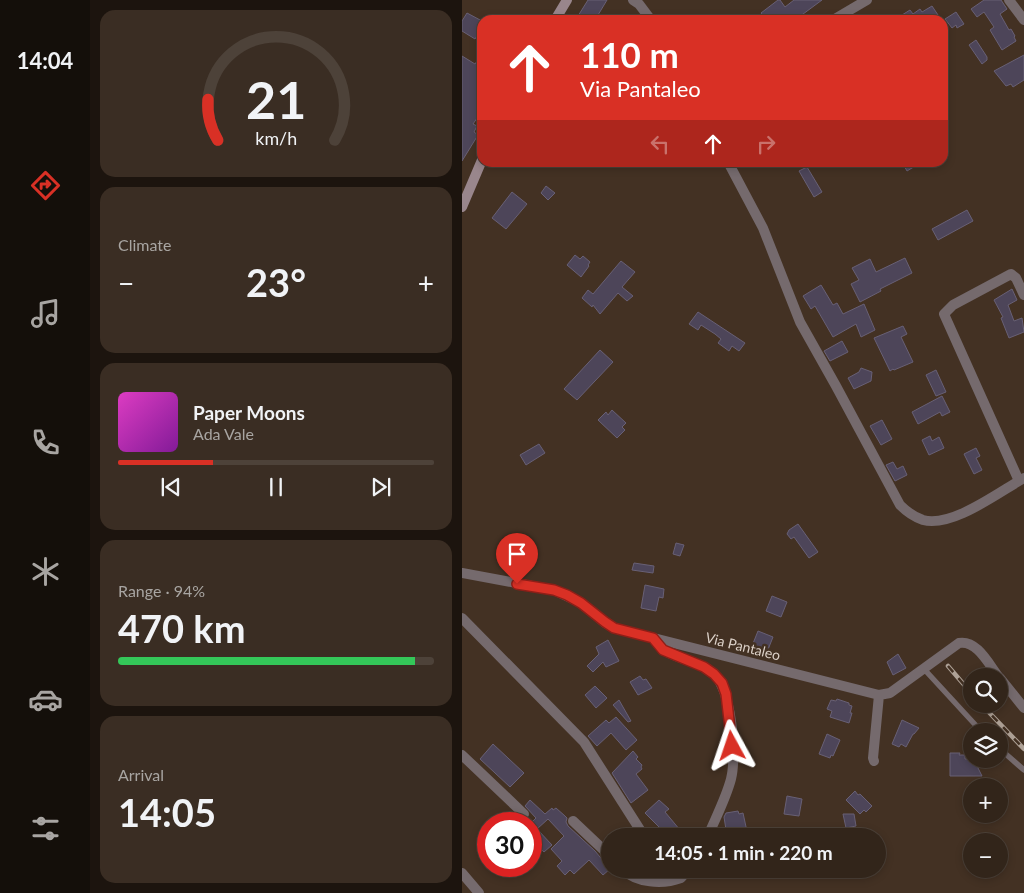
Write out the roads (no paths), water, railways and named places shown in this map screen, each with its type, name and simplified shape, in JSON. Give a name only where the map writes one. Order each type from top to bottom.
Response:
[{"type":"street","points":[[558,15],[567,0]]},
{"type":"street","points":[[633,0],[639,4],[647,15]]},
{"type":"street","points":[[842,15],[867,0]]},
{"type":"street","points":[[1009,0],[1024,20]]},
{"type":"street","points":[[462,208],[479,167]]},
{"type":"street","points":[[731,167],[763,228],[800,322],[900,505],[912,515],[925,520],[945,520],[982,503],[1021,480],[944,314],[953,305],[1011,274],[1016,278],[1024,295]]},
{"type":"street","name":"Via Pantaleo","points":[[462,574],[554,590],[581,603],[614,628],[879,694]]},
{"type":"street","points":[[462,618],[584,742],[639,828]]},
{"type":"street","points":[[653,638],[663,650],[704,667],[714,674],[722,683],[726,694],[733,768],[727,790],[711,828]]},
{"type":"street","points":[[874,761],[879,694],[890,693],[924,669],[954,644],[963,642],[972,645],[992,668]]},
{"type":"street","points":[[1008,688],[1024,708]]},
{"type":"street","points":[[462,754],[522,812]]},
{"type":"street","points":[[573,821],[601,847]]},
{"type":"street","points":[[462,873],[479,893]]},
{"type":"street","points":[[636,878],[664,882],[681,878]]},
{"type":"lane","points":[[924,669],[974,723]]},
{"type":"lane","points":[[1008,756],[1024,770]]},
{"type":"railway","points":[[948,666],[963,684]]},
{"type":"railway","points":[[990,713],[1024,749]]}]
